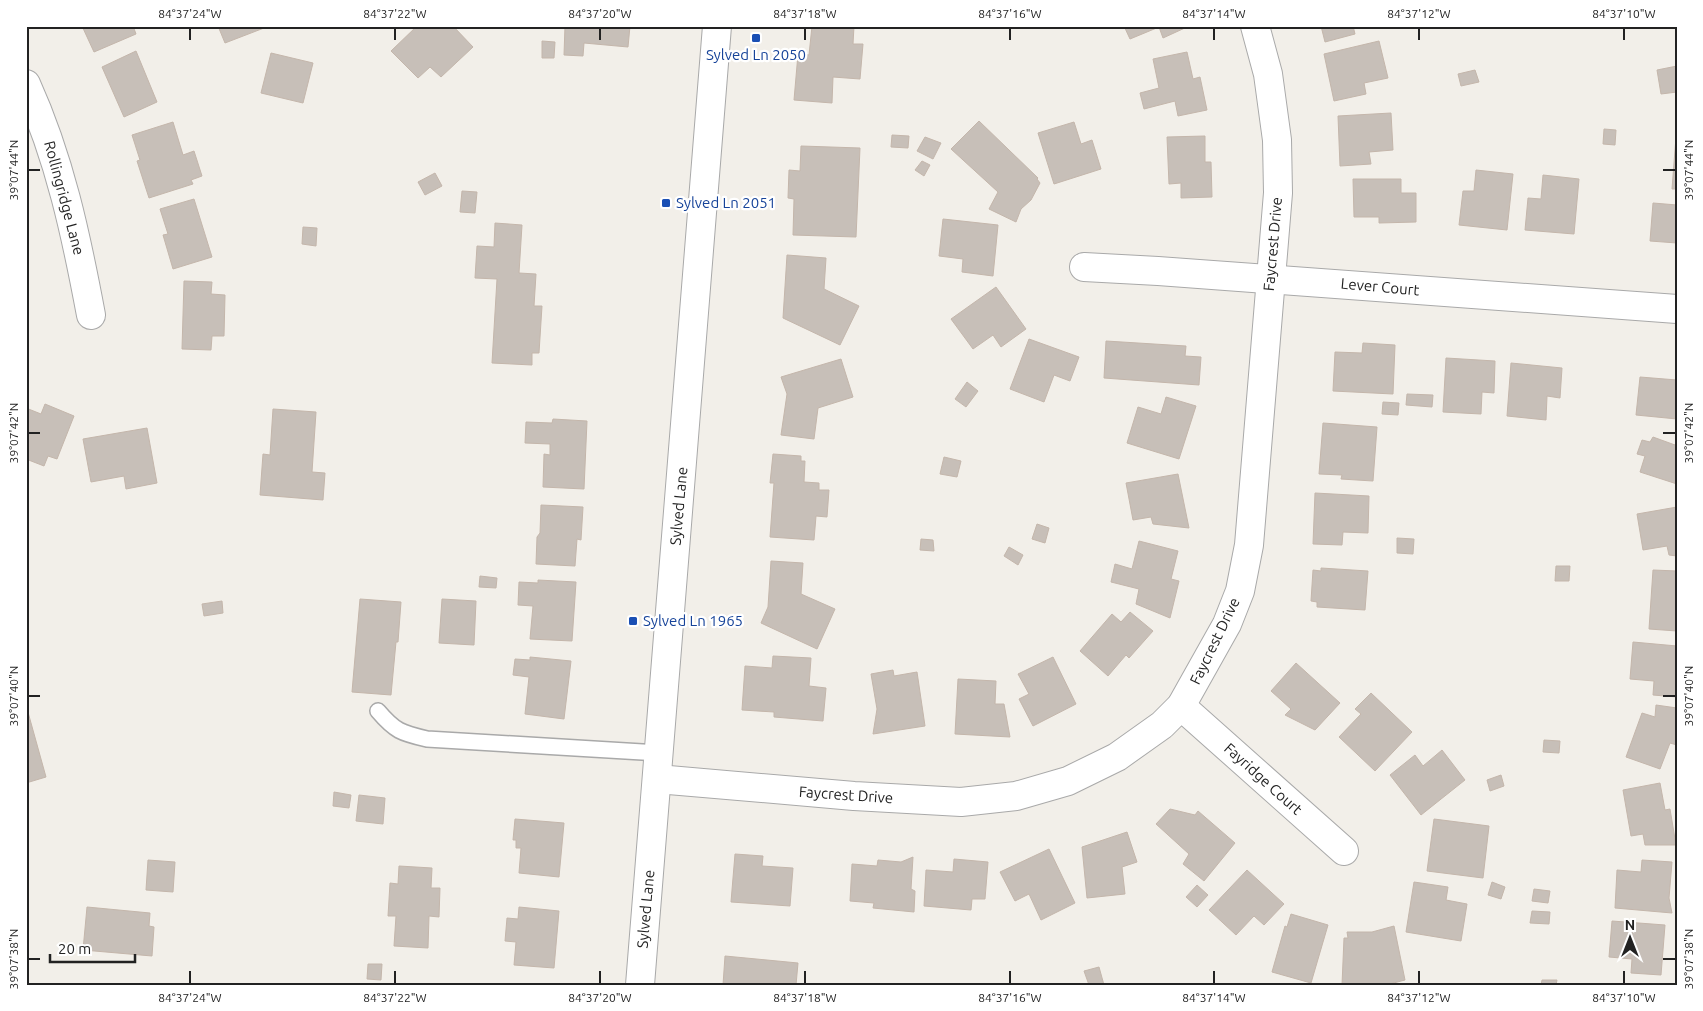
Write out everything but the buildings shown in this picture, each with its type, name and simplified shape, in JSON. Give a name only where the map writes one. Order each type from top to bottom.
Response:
[{"type":"street","name":"Sylved Lane","points":[[640,985],[717,26]]},
{"type":"street","name":"Faycrest Drive","points":[[658,766],[854,796],[961,802],[1016,796],[1068,781],[1117,758],[1162,725],[1181,706],[1227,624],[1240,591],[1249,546],[1278,193],[1276,140],[1268,74],[1255,26]]},
{"type":"street","name":"Rollingridge Lane","points":[[26,84],[55,155],[76,233],[92,316]]},
{"type":"street","name":"Lever Court","points":[[1084,267],[1271,278],[1677,309]]},
{"type":"street","name":"Fayridge Court","points":[[1181,706],[1344,851]]},
{"type":"lane","points":[[378,711],[391,726],[405,734],[426,739],[658,766]]},
{"type":"place","name":"Sylved Ln 2050","points":[[756,38]]},
{"type":"place","name":"Sylved Ln 2051","points":[[666,203]]},
{"type":"place","name":"Sylved Ln 1965","points":[[633,621]]}]
